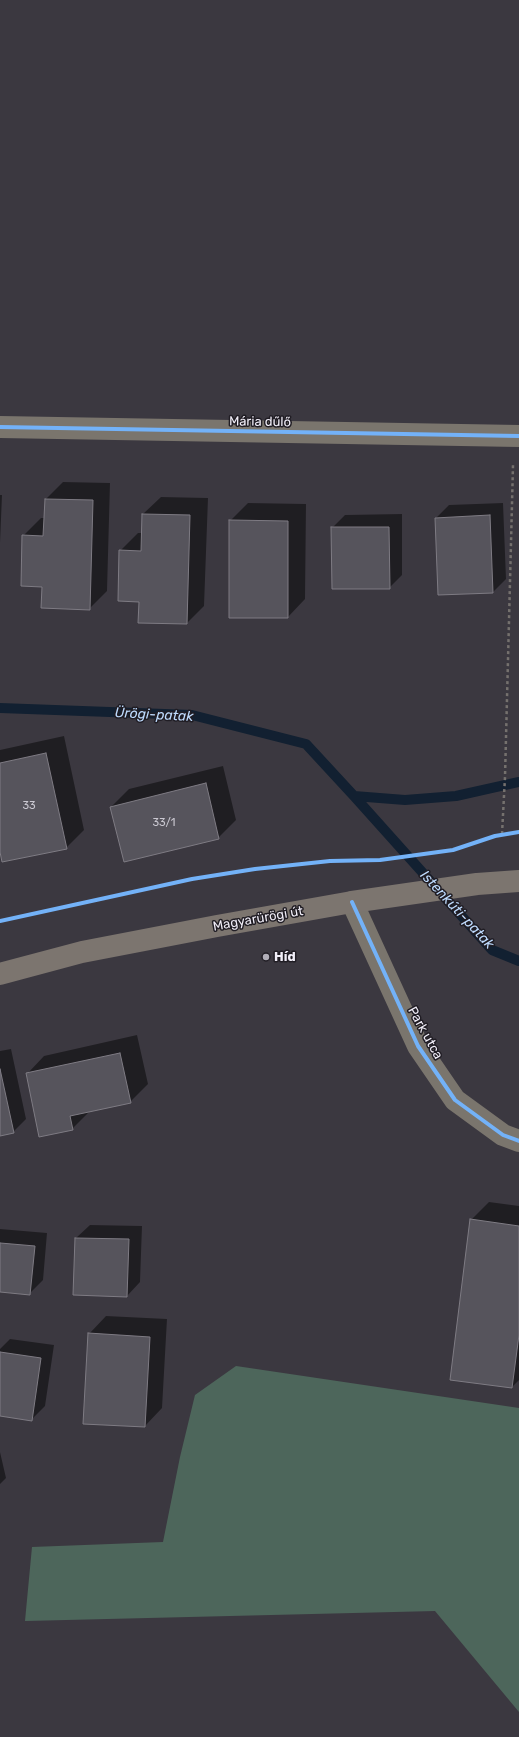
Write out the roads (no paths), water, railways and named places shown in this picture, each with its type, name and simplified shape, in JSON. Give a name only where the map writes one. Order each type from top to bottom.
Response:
[{"type":"main road","name":"Magyarürögi út","points":[[0,974],[82,952],[217,926],[352,902],[477,884],[519,881]]},
{"type":"street","name":"Mária dűlő","points":[[0,427],[516,436]]},
{"type":"street","name":"Park utca","points":[[352,902],[418,1046],[455,1100],[503,1135],[519,1141]]},
{"type":"waterway","name":"Ürögi-patak","points":[[0,708],[192,715],[306,744],[492,950],[519,961]]},
{"type":"waterway","points":[[354,796],[405,800],[456,796],[519,782]]},
{"type":"place","name":"Híd","points":[[266,957]]},
{"type":"water label","name":"Istenkúti-patak","points":[[457,910]]}]
